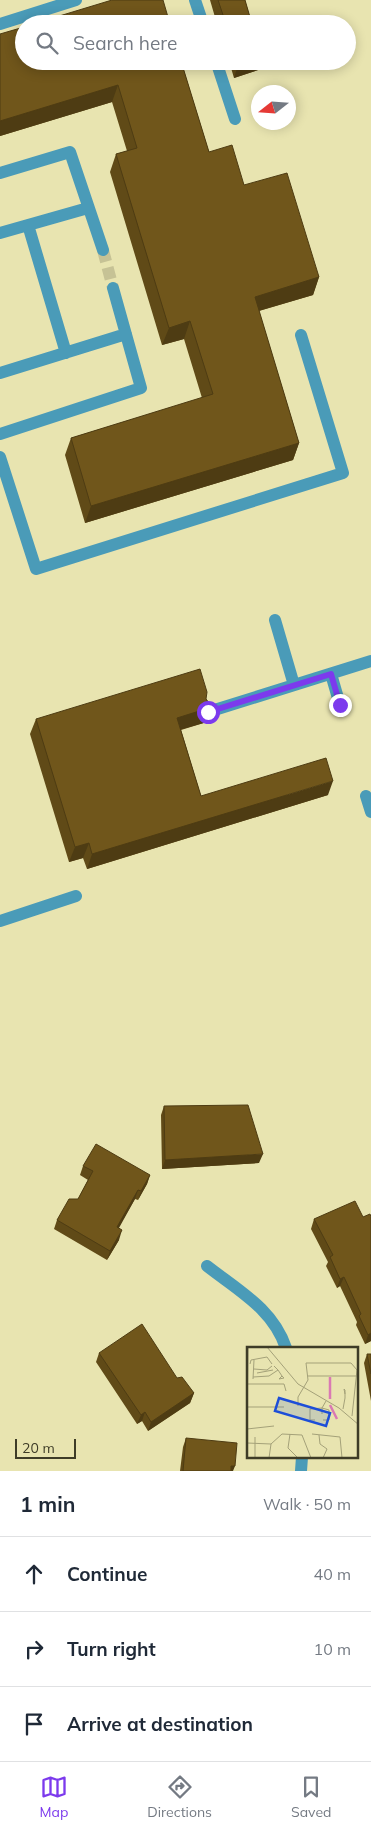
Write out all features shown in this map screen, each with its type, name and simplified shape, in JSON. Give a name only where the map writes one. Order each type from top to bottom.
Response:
[{"type":"street","points":[[28,15],[76,0]]},
{"type":"street","points":[[195,0],[200,15]]},
{"type":"street","points":[[0,24],[15,19]]},
{"type":"street","points":[[219,70],[235,119]]},
{"type":"street","points":[[0,173],[70,152],[103,250]]},
{"type":"street","points":[[0,233],[88,208]]},
{"type":"street","points":[[28,225],[66,352]]},
{"type":"street","points":[[0,434],[141,388],[113,288]]},
{"type":"street","points":[[0,373],[126,334]]},
{"type":"street","points":[[0,457],[36,569],[343,473],[301,336]]},
{"type":"street","points":[[275,620],[294,685]]},
{"type":"street","points":[[208,712],[371,661]]},
{"type":"street","points":[[331,674],[340,705]]},
{"type":"street","points":[[366,796],[371,812]]},
{"type":"street","points":[[0,921],[76,896]]},
{"type":"street","points":[[207,1266],[268,1314],[282,1334],[286,1347]]},
{"type":"street","points":[[301,1471],[302,1458]]},
{"type":"building","points":[[112,0],[163,0],[167,15],[63,15]]},
{"type":"building","points":[[218,0],[245,0],[249,15],[223,15]]},
{"type":"building","points":[[15,30],[15,70],[184,70],[209,152],[232,145],[244,185],[287,173],[319,277],[255,297],[299,443],[91,506],[71,438],[213,394],[190,321],[169,328],[116,154],[137,148],[118,85],[0,121],[0,34]]},
{"type":"building","points":[[200,669],[207,692],[206,699],[212,707],[177,718],[201,796],[326,758],[333,781],[92,854],[89,843],[75,847],[36,719]]},
{"type":"building","points":[[248,1105],[263,1154],[165,1160],[164,1106]]},
{"type":"building","points":[[96,1144],[150,1175],[141,1191],[138,1190],[117,1227],[122,1230],[110,1251],[57,1220],[69,1199],[78,1199],[93,1171],[83,1166]]},
{"type":"building","points":[[355,1201],[363,1217],[370,1214],[371,1217],[371,1333],[368,1335],[359,1316],[361,1314],[344,1277],[340,1279],[330,1257],[333,1255],[314,1219]]},
{"type":"building","points":[[142,1324],[177,1378],[182,1377],[194,1393],[151,1422],[145,1412],[141,1415],[99,1353]]},
{"type":"building","points":[[367,1354],[371,1354],[371,1374]]},
{"type":"building","points":[[186,1438],[237,1443],[235,1466],[231,1466],[231,1471],[183,1471]]},
{"type":"tunnel","points":[[103,250],[113,288]]},
{"type":"route","points":[[208,712],[331,674],[340,705]]}]
